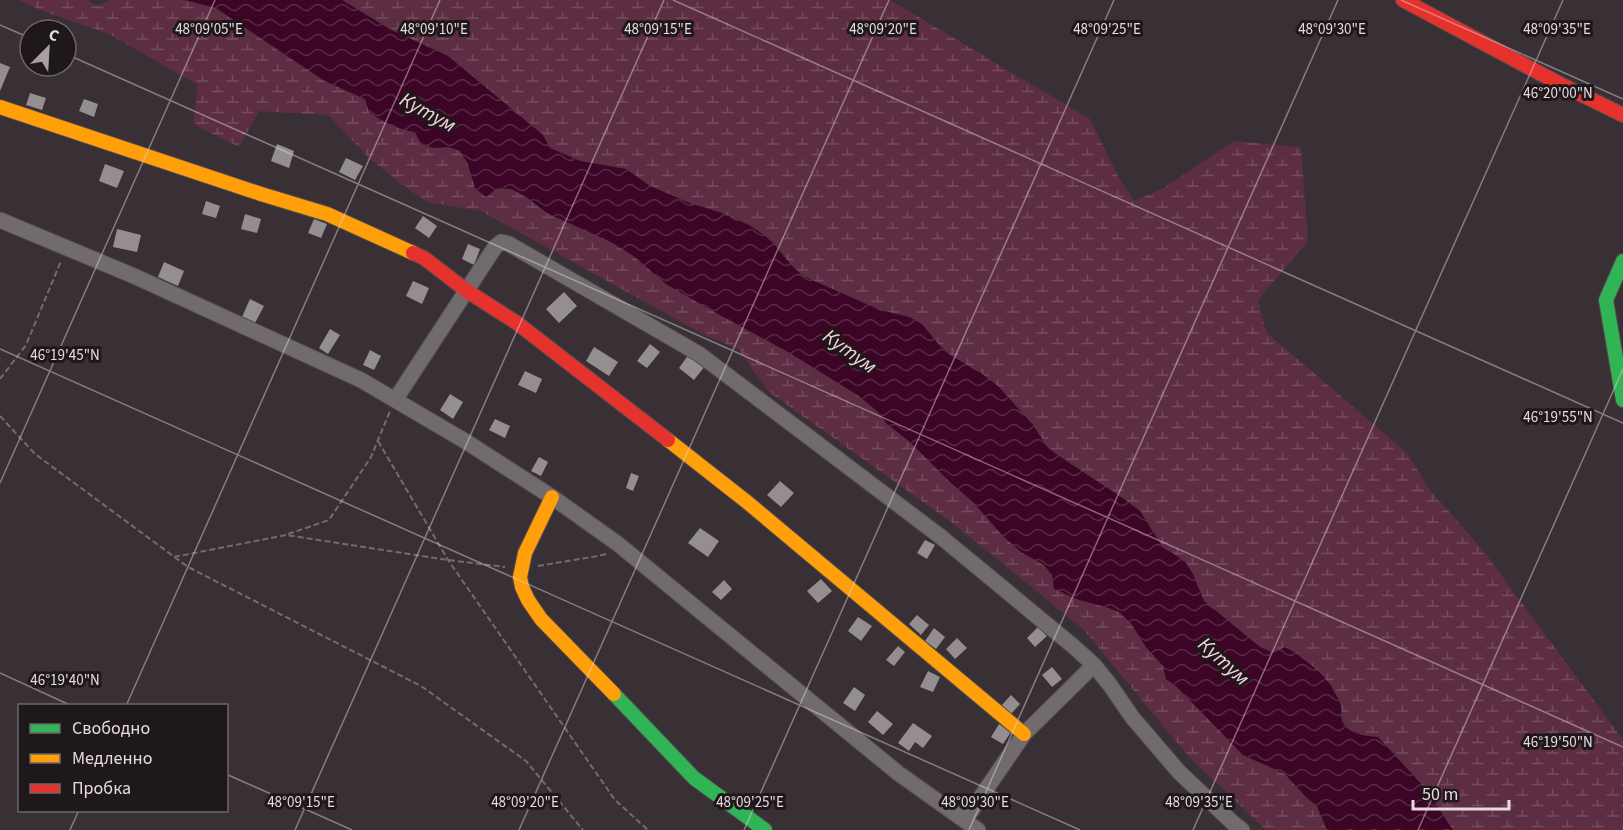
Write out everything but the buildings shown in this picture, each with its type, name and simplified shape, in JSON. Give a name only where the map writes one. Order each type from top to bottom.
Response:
[{"type":"street","points":[[1403,0],[1623,115]]},
{"type":"street","points":[[0,107],[327,214],[424,258],[468,291],[517,323],[747,502],[1024,734]]},
{"type":"street","points":[[0,220],[144,281],[361,380],[465,441],[552,497],[618,544],[898,773],[978,830]]},
{"type":"street","points":[[395,400],[495,247],[501,242],[509,244],[699,354],[941,537],[1094,665],[1132,717],[1179,772],[1242,830]]},
{"type":"street","points":[[1623,261],[1606,300],[1620,364],[1623,399]]},
{"type":"street","points":[[552,497],[526,551],[520,569],[521,585],[527,599],[541,619],[694,778],[765,830]]},
{"type":"street","points":[[965,820],[1024,734],[1094,665]]},
{"type":"path","points":[[0,379],[26,345],[67,248]]},
{"type":"path","points":[[274,539],[329,520],[371,457],[395,400]]},
{"type":"path","points":[[0,416],[35,454],[188,567],[421,686],[526,761],[583,830]]},
{"type":"path","points":[[378,441],[448,560],[615,800],[648,830]]},
{"type":"path","points":[[174,557],[286,535],[520,569],[598,556],[610,552],[618,544]]},
{"type":"green space","points":[[18,0],[88,0],[97,6],[109,0],[185,0],[215,8],[323,80],[365,99],[369,112],[396,127],[415,132],[423,144],[432,147],[456,148],[463,154],[475,188],[511,189],[525,196],[547,213],[611,242],[635,257],[666,284],[790,353],[859,396],[973,502],[1002,535],[1021,552],[1044,565],[1079,600],[1119,612],[1130,622],[1146,647],[1163,666],[1166,679],[1177,687],[1243,755],[1285,774],[1317,806],[1327,830],[1266,830],[1188,756],[1084,630],[954,524],[769,392],[738,349],[701,333],[481,211],[427,202],[369,158],[328,115],[259,111],[239,147],[193,124],[198,85],[109,34],[78,23],[78,18],[62,18]]},
{"type":"green space","points":[[342,0],[890,0],[1090,119],[1119,178],[1134,201],[1164,188],[1234,141],[1301,147],[1308,241],[1258,300],[1266,332],[1406,452],[1431,491],[1485,553],[1623,740],[1623,830],[1453,830],[1426,789],[1378,737],[1350,731],[1342,721],[1341,706],[1330,684],[1298,654],[1273,653],[1260,647],[1204,601],[1193,574],[1185,562],[1162,546],[1140,511],[1048,448],[1033,425],[981,373],[952,356],[940,346],[922,324],[909,317],[880,310],[803,276],[774,244],[749,225],[650,186],[626,169],[580,161],[550,148],[543,135],[448,56],[391,30]]},
{"type":"water","name":"Кутум","points":[[185,0],[342,0],[391,30],[448,56],[543,135],[550,148],[580,161],[626,169],[650,186],[749,225],[774,244],[803,276],[880,310],[909,317],[922,324],[940,346],[952,356],[999,387],[1033,425],[1048,448],[1140,511],[1162,546],[1185,562],[1193,574],[1204,601],[1260,647],[1273,653],[1285,647],[1316,670],[1331,686],[1338,699],[1344,725],[1357,734],[1378,737],[1426,789],[1453,830],[1327,830],[1317,806],[1285,774],[1243,755],[1177,687],[1166,679],[1163,666],[1146,647],[1130,622],[1119,612],[1079,600],[1054,589],[1052,575],[1044,565],[1021,552],[1002,535],[973,502],[859,396],[790,353],[666,284],[635,257],[611,242],[547,213],[525,196],[511,189],[498,188],[486,197],[475,188],[468,164],[460,151],[448,147],[434,148],[421,144],[415,132],[396,127],[380,119],[369,112],[365,99],[323,80],[216,8]]},
{"type":"traffic: fast","points":[[1623,261],[1606,300],[1623,400]]},
{"type":"traffic: fast","points":[[614,694],[694,778],[765,830]]},
{"type":"traffic: slow","points":[[0,107],[327,214],[413,253]]},
{"type":"traffic: slow","points":[[668,440],[747,502],[1024,734]]},
{"type":"traffic: slow","points":[[552,497],[525,553],[520,577],[522,587],[541,619],[614,694]]},
{"type":"traffic: jam","points":[[1403,0],[1623,115]]},
{"type":"traffic: jam","points":[[413,253],[424,258],[467,291],[517,323],[668,440]]}]
